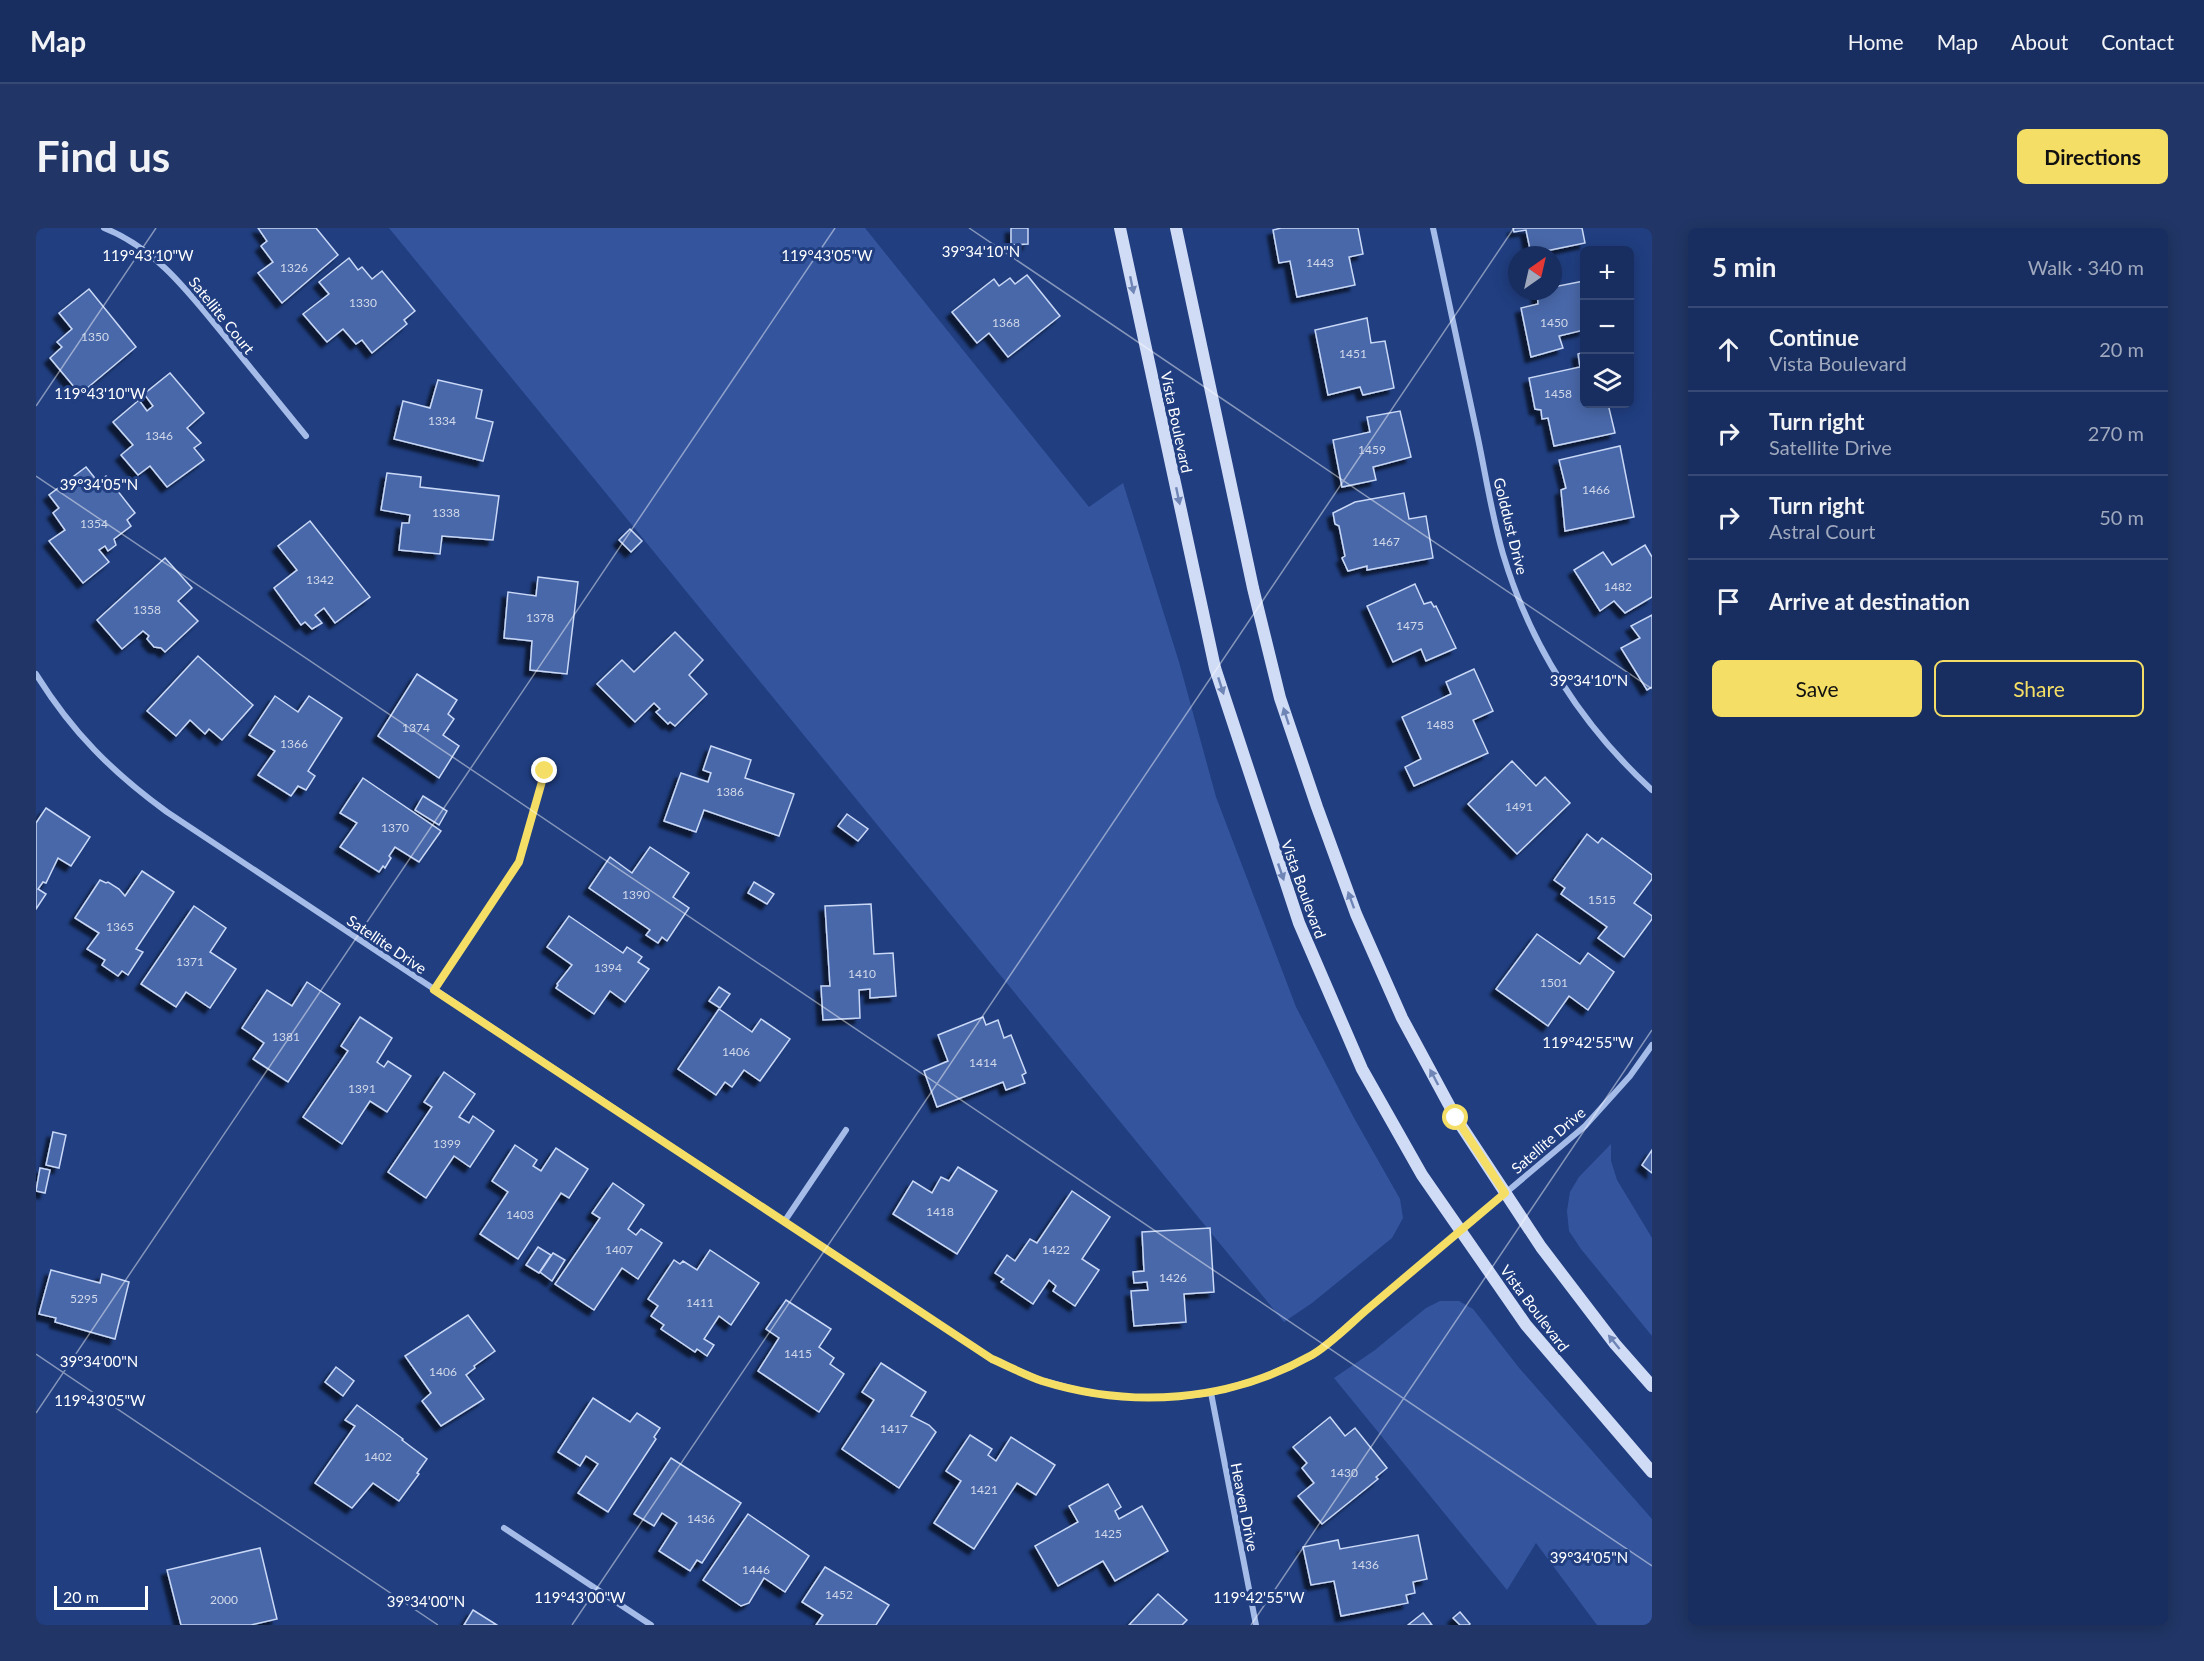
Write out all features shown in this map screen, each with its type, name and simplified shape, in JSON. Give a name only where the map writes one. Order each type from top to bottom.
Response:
[{"type":"main road","name":"Vista Boulevard","points":[[1120,228],[1215,668],[1299,923],[1362,1069],[1422,1175],[1526,1325],[1652,1472]]},
{"type":"main road","points":[[1176,228],[1253,588],[1280,698],[1356,914],[1402,1018],[1456,1118],[1541,1247],[1615,1344],[1652,1386]]},
{"type":"street","name":"Satellite Court","points":[[104,228],[149,253],[179,281],[306,436]]},
{"type":"street","name":"Golddust Drive","points":[[1433,228],[1503,553],[1525,614],[1552,668],[1581,713],[1623,763],[1652,790]]},
{"type":"street","name":"Satellite Drive","points":[[36,674],[56,706],[95,753],[136,790],[167,812],[992,1359],[1040,1380],[1089,1393],[1140,1398],[1211,1393],[1257,1380],[1312,1356],[1585,1126],[1630,1076],[1652,1045]]},
{"type":"street","points":[[434,990],[519,862],[545,771]]},
{"type":"street","points":[[784,1222],[846,1130]]},
{"type":"street","name":"Heaven Drive","points":[[1211,1393],[1256,1625]]},
{"type":"street","points":[[504,1528],[651,1625]]},
{"type":"shaded area","points":[[389,228],[865,228],[1089,507],[1123,483],[1179,662],[1216,797],[1296,1007],[1354,1118],[1400,1199],[1403,1218],[1392,1238],[1312,1303],[1284,1322]]},
{"type":"shaded area","points":[[1611,1144],[1611,1161],[1617,1180],[1652,1238],[1652,1336],[1569,1231],[1567,1211],[1570,1192],[1579,1177]]},
{"type":"shaded area","points":[[1440,1301],[1459,1301],[1473,1309],[1520,1369],[1652,1519],[1652,1625],[1597,1625],[1536,1543],[1507,1590],[1334,1378],[1375,1350],[1426,1308]]},
{"type":"building","points":[[258,228],[316,228],[338,255],[282,303],[258,273],[273,262],[261,246],[267,241]]},
{"type":"building","points":[[1011,228],[1028,228],[1028,244],[1011,245]]},
{"type":"building","points":[[1281,228],[1358,228],[1363,254],[1349,257],[1355,285],[1297,297],[1290,261],[1279,263],[1273,230]]},
{"type":"building","points":[[1513,228],[1582,228],[1585,243],[1562,248],[1529,246],[1526,230],[1514,232]]},
{"type":"building","points":[[349,258],[358,270],[362,267],[372,279],[382,271],[415,311],[404,320],[407,324],[372,353],[362,340],[356,344],[343,329],[327,342],[303,314],[329,294],[319,282]]},
{"type":"building","points":[[1027,275],[1060,316],[1008,357],[989,333],[977,343],[952,312],[994,279],[999,286],[1010,278],[1015,284]]},
{"type":"building","points":[[1580,282],[1580,331],[1559,336],[1563,348],[1531,357],[1521,308],[1538,304],[1538,300],[1562,300],[1562,285]]},
{"type":"building","points":[[89,289],[136,347],[80,394],[50,358],[62,347],[57,342],[72,329],[59,313]]},
{"type":"building","points":[[1367,318],[1371,343],[1385,341],[1394,388],[1363,395],[1360,387],[1328,395],[1315,330]]},
{"type":"building","points":[[1580,367],[1580,408],[1609,408],[1615,433],[1554,446],[1548,418],[1542,419],[1541,410],[1535,409],[1529,378]]},
{"type":"building","points":[[170,373],[204,413],[187,428],[201,443],[194,448],[204,460],[167,487],[150,466],[138,475],[121,455],[133,445],[113,422],[139,400],[147,411],[153,406],[144,394]]},
{"type":"building","points":[[438,380],[482,390],[476,418],[493,422],[483,461],[394,439],[403,401],[430,408]]},
{"type":"building","points":[[1400,411],[1411,457],[1373,467],[1376,480],[1342,487],[1333,440],[1370,432],[1367,417]]},
{"type":"building","points":[[1620,446],[1634,517],[1565,531],[1561,490],[1566,488],[1559,460]]},
{"type":"building","points":[[86,467],[98,482],[106,476],[135,513],[127,520],[131,526],[114,539],[116,545],[108,551],[105,546],[99,550],[109,562],[83,583],[49,541],[65,530],[53,513],[59,508],[49,495]]},
{"type":"building","points":[[387,473],[421,477],[420,487],[499,496],[493,540],[442,536],[440,554],[399,550],[402,523],[409,523],[410,515],[381,510]]},
{"type":"building","points":[[1404,493],[1409,519],[1426,516],[1433,558],[1367,570],[1367,566],[1348,571],[1342,558],[1345,556],[1339,526],[1335,524],[1333,513],[1355,502]]},
{"type":"building","points":[[310,521],[370,597],[335,623],[324,608],[315,615],[322,623],[312,629],[305,622],[301,625],[274,588],[297,570],[278,546]]},
{"type":"building","points":[[630,529],[642,541],[631,552],[619,540]]},
{"type":"building","points":[[1645,545],[1652,557],[1652,597],[1625,613],[1614,601],[1600,611],[1574,570],[1603,552],[1612,565]]},
{"type":"building","points":[[165,558],[192,588],[178,601],[198,621],[165,652],[161,648],[154,647],[147,639],[149,636],[143,631],[122,649],[97,620]]},
{"type":"building","points":[[538,577],[578,582],[567,674],[530,670],[532,641],[504,638],[508,592],[536,596]]},
{"type":"building","points":[[1415,584],[1424,604],[1431,602],[1434,607],[1436,606],[1456,648],[1426,661],[1421,649],[1393,662],[1367,606]]},
{"type":"building","points":[[1652,615],[1652,687],[1647,690],[1621,648],[1640,638],[1631,626]]},
{"type":"building","points":[[675,632],[703,660],[689,675],[707,694],[675,726],[670,722],[668,724],[656,712],[660,709],[654,703],[635,722],[597,684],[622,660],[634,672]]},
{"type":"building","points":[[198,656],[253,705],[222,740],[209,729],[205,734],[190,720],[176,736],[147,711]]},
{"type":"building","points":[[1474,669],[1493,711],[1473,720],[1488,753],[1414,786],[1405,767],[1421,759],[1402,717],[1451,694],[1446,682]]},
{"type":"building","points":[[417,674],[457,700],[448,714],[454,719],[443,735],[459,746],[439,778],[378,736]]},
{"type":"building","points":[[275,696],[298,712],[309,696],[342,718],[308,771],[315,776],[306,790],[298,786],[291,796],[258,775],[275,751],[249,735]]},
{"type":"building","points":[[711,746],[751,760],[745,778],[794,794],[779,836],[704,810],[696,832],[664,821],[681,773],[708,782],[711,773],[703,770]]},
{"type":"building","points":[[1512,761],[1536,786],[1545,777],[1570,803],[1517,854],[1468,804]]},
{"type":"building","points":[[363,778],[441,831],[419,862],[395,847],[385,868],[383,866],[379,872],[340,847],[357,823],[340,813]]},
{"type":"building","points":[[423,796],[447,811],[439,825],[415,810]]},
{"type":"building","points":[[46,808],[90,837],[71,866],[58,858],[46,883],[43,882],[38,889],[46,894],[36,909],[36,823]]},
{"type":"building","points":[[847,814],[868,829],[858,841],[838,826]]},
{"type":"building","points":[[1587,834],[1598,843],[1602,838],[1652,875],[1652,879],[1634,903],[1652,916],[1652,919],[1624,957],[1598,938],[1607,927],[1561,894],[1565,888],[1554,880]]},
{"type":"building","points":[[650,847],[689,873],[673,897],[689,908],[667,941],[662,937],[658,943],[646,935],[650,930],[589,888],[610,857],[632,873]]},
{"type":"building","points":[[142,871],[174,892],[136,949],[143,952],[128,975],[122,971],[118,976],[102,965],[105,960],[87,949],[99,933],[75,918],[100,880],[119,889],[125,896]]},
{"type":"building","points":[[754,882],[774,894],[767,904],[748,893]]},
{"type":"building","points":[[871,904],[874,954],[893,953],[896,996],[870,998],[870,989],[859,990],[860,1018],[823,1020],[821,986],[830,986],[825,906]]},
{"type":"building","points":[[194,906],[226,928],[210,952],[236,969],[210,1008],[186,992],[176,1007],[141,984]]},
{"type":"building","points":[[569,916],[623,953],[627,947],[642,957],[638,962],[649,969],[625,1002],[610,991],[594,1014],[556,988],[572,965],[547,947]]},
{"type":"building","points":[[1537,934],[1580,964],[1588,953],[1614,972],[1588,1010],[1569,996],[1548,1026],[1496,989]]},
{"type":"building","points":[[307,982],[340,1004],[288,1082],[253,1059],[264,1043],[242,1028],[267,990],[292,1006]]},
{"type":"building","points":[[719,987],[730,994],[720,1008],[709,1001]]},
{"type":"building","points":[[719,1009],[752,1032],[761,1019],[790,1039],[760,1081],[744,1070],[732,1087],[725,1082],[716,1095],[678,1069]]},
{"type":"building","points":[[360,1017],[392,1038],[377,1062],[384,1067],[388,1061],[411,1076],[387,1112],[370,1101],[342,1144],[303,1117],[348,1051],[341,1046]]},
{"type":"building","points":[[983,1017],[986,1025],[998,1020],[1004,1038],[1011,1035],[1026,1073],[1022,1075],[1025,1083],[1006,1090],[1003,1082],[937,1107],[924,1071],[948,1061],[938,1035]]},
{"type":"building","points":[[444,1072],[475,1094],[459,1117],[469,1123],[473,1116],[494,1131],[470,1167],[454,1156],[426,1198],[388,1172],[432,1107],[424,1102]]},
{"type":"building","points":[[53,1132],[66,1135],[59,1168],[46,1165]]},
{"type":"building","points":[[515,1145],[537,1160],[533,1166],[541,1171],[556,1148],[588,1169],[569,1198],[561,1193],[518,1259],[480,1234],[508,1192],[492,1181]]},
{"type":"building","points":[[1652,1150],[1652,1173],[1642,1165]]},
{"type":"building","points":[[958,1167],[997,1191],[957,1254],[893,1214],[913,1181],[932,1193],[941,1177],[949,1181]]},
{"type":"building","points":[[40,1168],[50,1170],[45,1193],[36,1191]]},
{"type":"building","points":[[613,1183],[644,1205],[628,1229],[636,1235],[641,1229],[662,1243],[638,1279],[622,1268],[594,1310],[555,1284],[600,1218],[592,1213]]},
{"type":"building","points":[[1072,1191],[1110,1217],[1082,1259],[1099,1270],[1075,1306],[1053,1291],[1056,1286],[1049,1280],[1033,1304],[1001,1282],[1004,1279],[995,1273],[1007,1255],[1015,1261],[1030,1239],[1037,1243]]},
{"type":"building","points":[[1210,1228],[1214,1292],[1184,1294],[1186,1322],[1134,1326],[1131,1291],[1148,1290],[1147,1282],[1134,1283],[1133,1272],[1144,1271],[1142,1232]]},
{"type":"building","points":[[538,1247],[551,1255],[539,1273],[526,1265]]},
{"type":"building","points":[[710,1250],[759,1283],[731,1325],[719,1316],[704,1339],[714,1345],[707,1356],[697,1349],[695,1352],[661,1329],[664,1325],[651,1316],[658,1306],[648,1299],[674,1260],[680,1264],[683,1261],[697,1270]]},
{"type":"building","points":[[553,1253],[565,1260],[552,1281],[540,1272]]},
{"type":"building","points":[[51,1270],[100,1283],[102,1274],[129,1282],[115,1339],[55,1322],[56,1318],[39,1314]]},
{"type":"building","points":[[786,1300],[831,1329],[819,1347],[834,1358],[830,1364],[844,1374],[819,1412],[758,1371],[779,1338],[766,1329]]},
{"type":"building","points":[[468,1315],[495,1351],[474,1366],[475,1368],[466,1375],[484,1399],[441,1426],[422,1401],[431,1393],[405,1356]]},
{"type":"building","points":[[881,1363],[926,1392],[911,1416],[929,1425],[936,1432],[899,1488],[842,1449],[874,1400],[862,1392]]},
{"type":"building","points":[[336,1367],[354,1381],[343,1396],[325,1382]]},
{"type":"building","points":[[593,1398],[630,1422],[637,1413],[660,1428],[654,1437],[656,1439],[608,1512],[578,1493],[598,1464],[586,1456],[580,1466],[558,1452]]},
{"type":"building","points":[[357,1405],[427,1459],[399,1501],[373,1483],[352,1508],[315,1483],[355,1426],[345,1420]]},
{"type":"building","points":[[1330,1417],[1345,1436],[1355,1428],[1387,1468],[1376,1477],[1378,1479],[1322,1524],[1298,1496],[1314,1483],[1302,1468],[1307,1463],[1293,1447]]},
{"type":"building","points":[[970,1435],[992,1449],[988,1455],[996,1461],[1011,1437],[1055,1465],[1036,1495],[1017,1483],[974,1549],[934,1523],[961,1481],[946,1471]]},
{"type":"building","points":[[671,1458],[741,1503],[702,1563],[697,1560],[690,1571],[659,1551],[677,1523],[662,1513],[654,1526],[634,1514]]},
{"type":"building","points":[[1108,1484],[1121,1507],[1115,1511],[1119,1519],[1142,1506],[1168,1551],[1115,1581],[1103,1561],[1058,1586],[1035,1546],[1078,1522],[1069,1506]]},
{"type":"building","points":[[748,1514],[809,1556],[785,1592],[764,1578],[749,1603],[741,1606],[703,1580]]},
{"type":"building","points":[[1418,1535],[1427,1579],[1413,1582],[1415,1593],[1406,1595],[1408,1603],[1341,1616],[1334,1581],[1311,1585],[1303,1547],[1338,1540],[1340,1549]]},
{"type":"building","points":[[260,1548],[277,1619],[251,1625],[181,1625],[167,1570]]},
{"type":"building","points":[[825,1567],[889,1605],[876,1625],[816,1625],[823,1615],[802,1602]]},
{"type":"building","points":[[1158,1594],[1187,1620],[1182,1625],[1129,1625]]},
{"type":"building","points":[[473,1610],[497,1625],[464,1625]]},
{"type":"building","points":[[1460,1612],[1469,1625],[1460,1625],[1453,1618]]},
{"type":"building","points":[[1423,1613],[1432,1625],[1408,1625]]},
{"type":"route","points":[[545,771],[519,862],[434,990],[992,1359],[1040,1380],[1089,1393],[1140,1398],[1187,1396],[1211,1393],[1257,1380],[1312,1356],[1505,1193],[1456,1118]]}]
